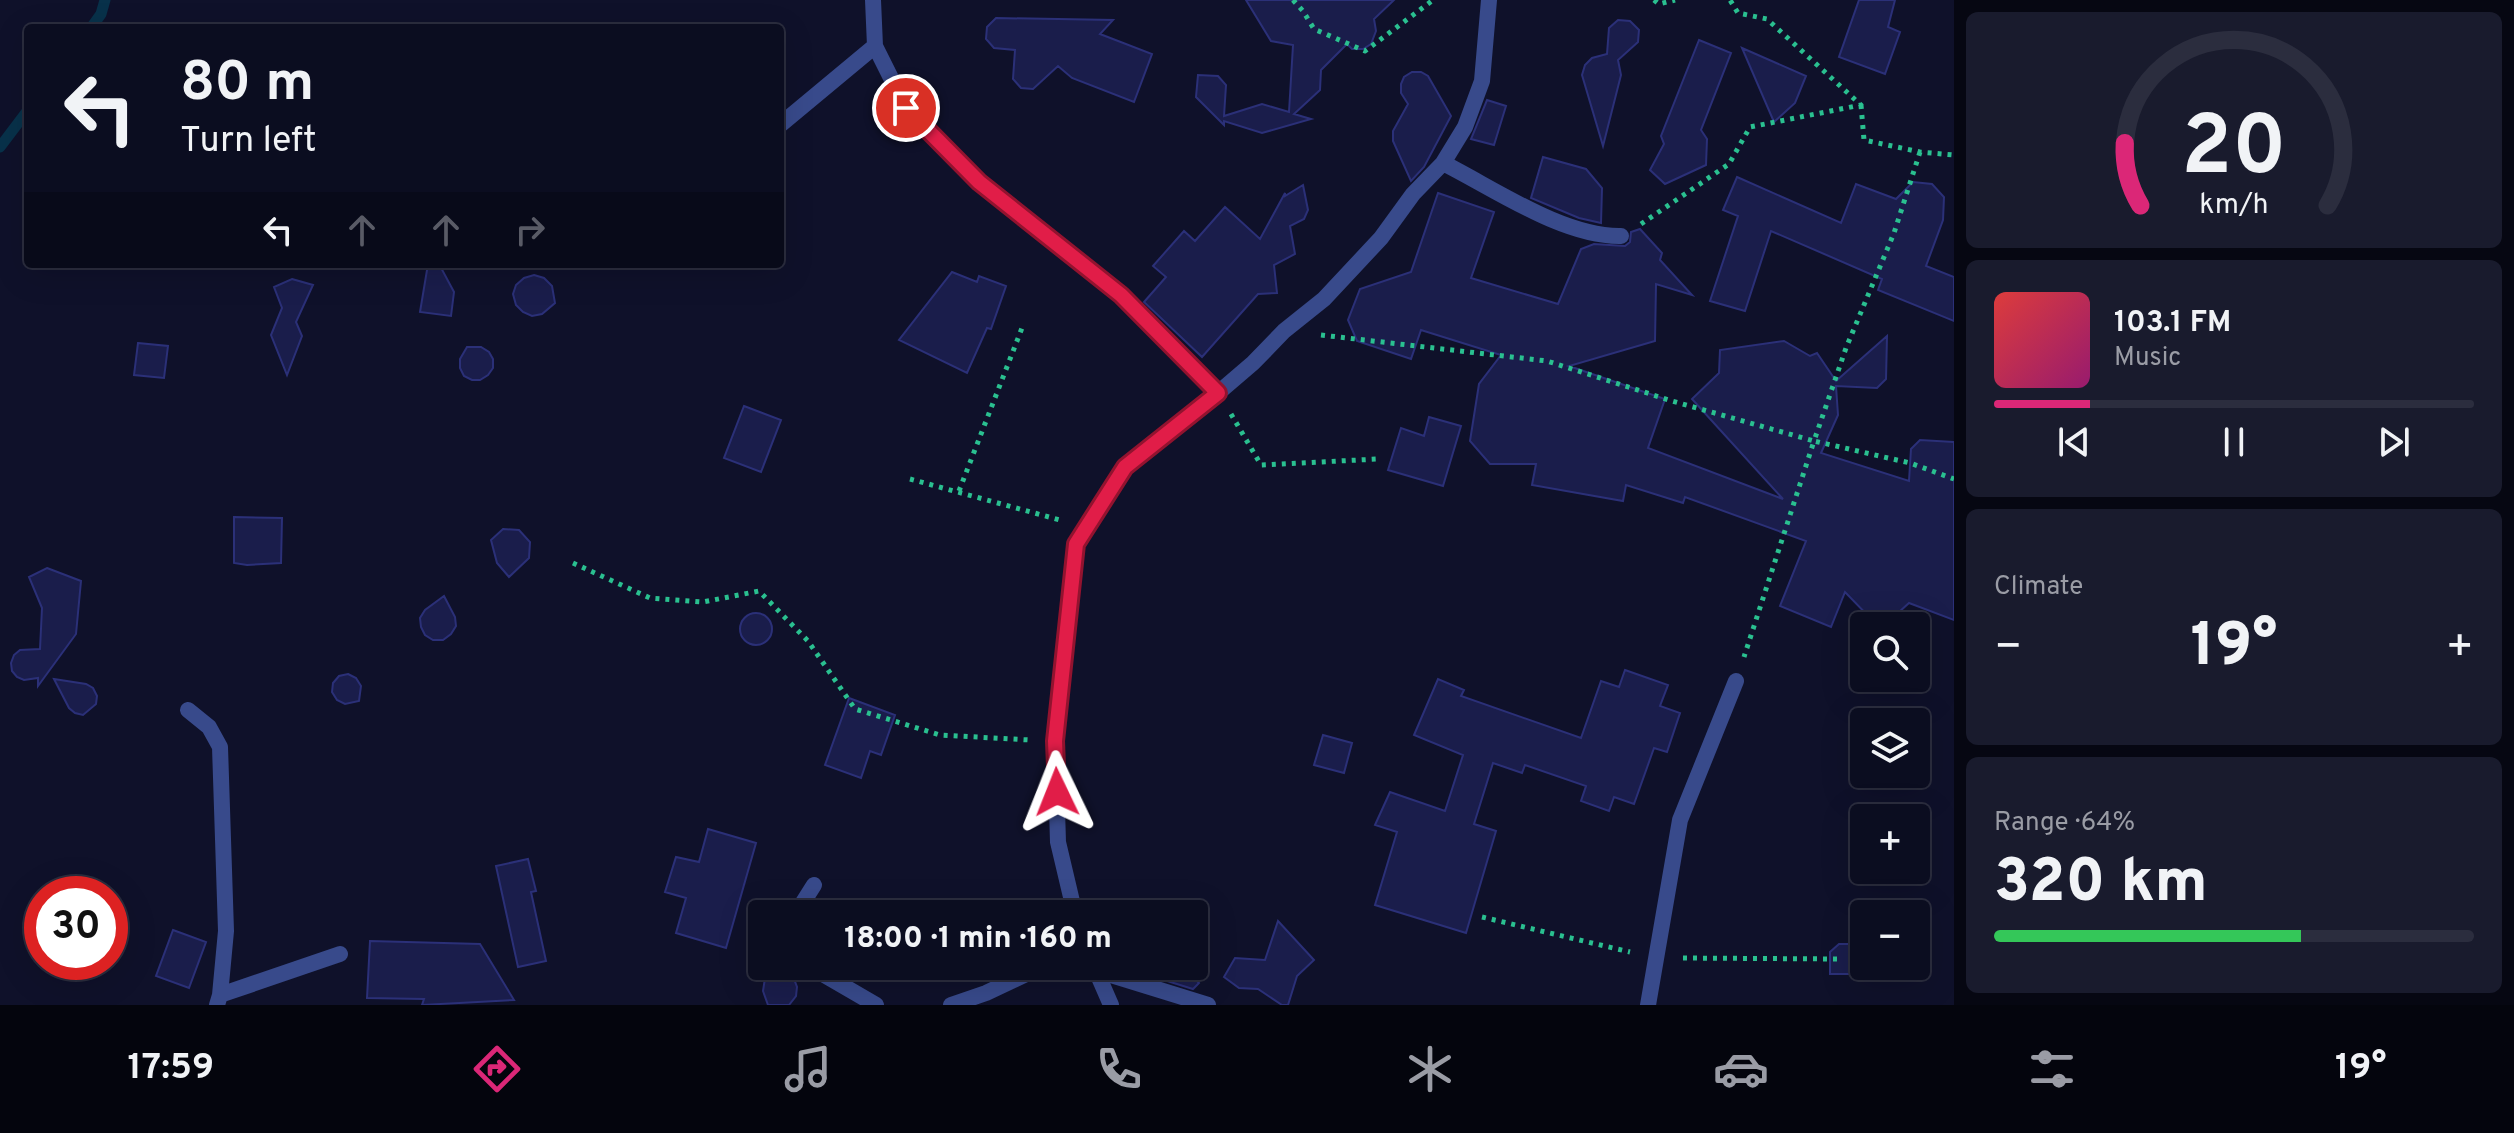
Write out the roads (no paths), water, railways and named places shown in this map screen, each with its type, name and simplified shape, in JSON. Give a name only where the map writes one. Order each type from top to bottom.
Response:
[{"type":"street","points":[[873,0],[875,46],[906,108],[979,182],[1121,295],[1218,393]]},
{"type":"street","points":[[1072,900],[1058,842],[1055,741],[1076,544],[1125,467],[1218,393],[1284,331],[1324,299],[1381,238],[1413,194],[1443,163],[1465,127],[1482,81],[1489,0]]},
{"type":"street","points":[[784,122],[875,46]]},
{"type":"street","points":[[1443,163],[1570,228],[1604,236],[1621,236]]},
{"type":"street","points":[[1648,1005],[1680,820],[1736,681]]},
{"type":"street","points":[[188,710],[209,727],[220,747],[226,931],[218,1000],[340,954]]},
{"type":"street","points":[[805,900],[814,885]]},
{"type":"street","points":[[833,980],[876,1005]]},
{"type":"street","points":[[951,1005],[1013,980]]},
{"type":"street","points":[[1100,980],[1111,1005]]},
{"type":"street","points":[[1131,980],[1208,1005]]},
{"type":"waterway","points":[[94,24],[105,0]]},
{"type":"waterway","points":[[0,147],[24,115]]}]
